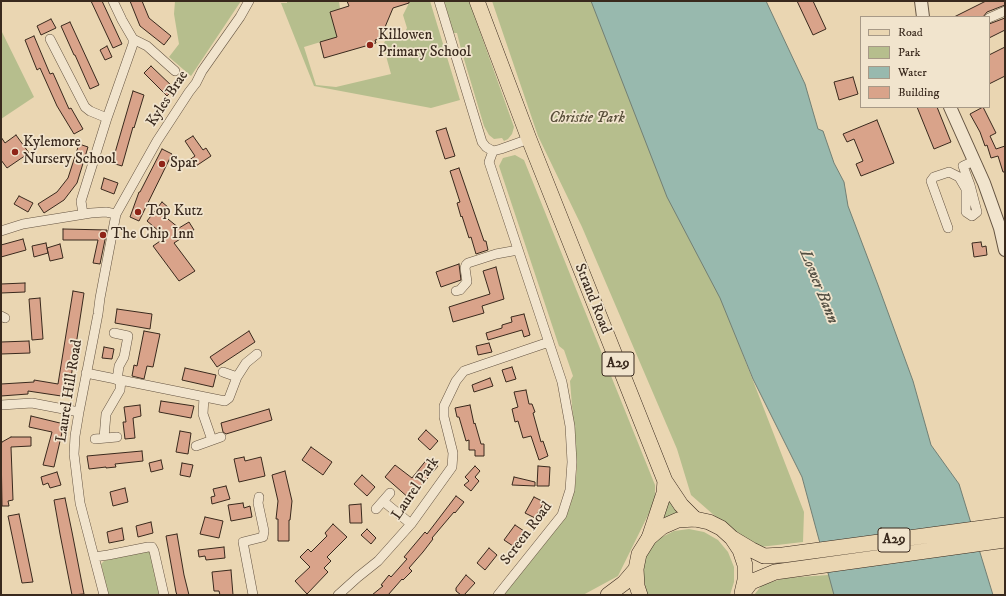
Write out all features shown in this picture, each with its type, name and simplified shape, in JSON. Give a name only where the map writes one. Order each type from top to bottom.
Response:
[{"type":"main road","name":"Strand Road","points":[[477,1],[528,139],[665,481],[681,505],[695,519]]},
{"type":"main road","name":"A29","points":[[640,595],[637,586],[636,569],[639,554],[649,538],[664,493],[665,481]]},
{"type":"main road","name":"A29","points":[[649,538],[662,527],[678,520],[695,519],[709,522],[721,528],[732,538],[764,556],[783,555],[1005,525]]},
{"type":"main road","name":"A29","points":[[732,538],[740,550],[745,565],[745,580],[741,595]]},
{"type":"main road","name":"A29","points":[[741,595],[752,582],[767,574],[784,570],[1005,540]]},
{"type":"main road","name":"A29","points":[[608,595],[624,583],[636,569]]},
{"type":"street","points":[[113,1],[133,38],[146,46],[175,71]]},
{"type":"street","name":"Kyles Brae","points":[[116,214],[157,141],[240,17],[249,1]]},
{"type":"street","points":[[439,1],[482,142],[486,147],[493,151],[528,139]]},
{"type":"street","points":[[920,1],[923,16]]},
{"type":"street","points":[[990,18],[1005,11]]},
{"type":"street","points":[[83,214],[81,201],[107,118],[133,44],[133,38]]},
{"type":"street","points":[[50,39],[85,107],[90,111],[107,118]]},
{"type":"street","points":[[950,108],[1002,227],[1005,250]]},
{"type":"street","points":[[493,151],[489,162],[549,342]]},
{"type":"street","points":[[948,228],[931,181],[934,177],[949,172],[959,177],[966,189],[966,212],[972,216],[977,212],[963,166],[974,161]]},
{"type":"street","points":[[1,231],[23,224],[83,214],[106,212],[116,214]]},
{"type":"street","name":"Laurel Hill Road","points":[[104,595],[80,503],[74,454],[79,412],[116,214]]},
{"type":"street","points":[[456,291],[460,290],[467,282],[465,268],[468,262],[496,254],[518,250]]},
{"type":"street","points":[[104,438],[106,414],[120,390],[119,366],[124,357],[128,336],[114,333]]},
{"type":"street","name":"Screen Road","points":[[498,595],[562,515],[570,490],[572,462],[570,426],[562,382],[549,342]]},
{"type":"street","name":"Laurel Park","points":[[338,595],[378,561],[411,524],[452,467],[453,453],[444,417],[444,406],[456,381],[464,371],[549,342]]},
{"type":"street","points":[[86,373],[204,398],[225,401],[229,398],[237,377],[246,363],[257,354]]},
{"type":"street","points":[[223,372],[237,377]]},
{"type":"street","points":[[204,398],[203,414],[212,440]]},
{"type":"street","points":[[1,405],[32,403],[79,412]]},
{"type":"street","points":[[95,439],[117,436]]},
{"type":"street","points":[[196,446],[222,437]]},
{"type":"street","points":[[376,509],[390,493]]},
{"type":"street","points":[[253,595],[243,542],[263,537],[264,531],[258,503],[259,497]]},
{"type":"street","points":[[383,501],[411,524]]},
{"type":"street","points":[[94,557],[152,547],[154,550],[164,595]]},
{"type":"green space","points":[[175,1],[241,1],[191,76],[169,57],[179,44],[174,14]]},
{"type":"green space","points":[[287,1],[339,1],[340,9],[330,12],[337,37],[304,47],[316,85],[336,87],[391,74],[383,45],[385,41],[403,36],[407,28],[403,15],[410,1],[430,1],[460,100],[431,108],[314,86],[281,3],[287,3]]},
{"type":"green space","points":[[444,1],[469,1],[514,127],[512,134],[504,141],[502,138],[494,139],[489,135],[484,126],[457,33],[453,33]]},
{"type":"green space","name":"Christie Park","points":[[492,1],[607,1],[798,465],[724,306],[804,512],[803,542],[760,547],[724,524],[691,495],[677,449],[582,227],[538,136]]},
{"type":"green space","points":[[1,30],[34,97],[1,119]]},
{"type":"green space","points":[[515,155],[524,160],[655,485],[653,505],[618,576],[583,595],[503,595],[566,516],[575,486],[577,468],[570,381],[573,376],[564,350],[559,346],[499,166],[503,158]]},
{"type":"green space","points":[[668,497],[679,516],[662,523]]},
{"type":"green space","points":[[689,529],[704,532],[718,540],[728,552],[734,567],[734,582],[730,595],[645,595],[643,563],[649,549],[660,538],[674,531]]},
{"type":"green space","points":[[145,550],[150,552],[159,595],[108,595],[101,564],[104,561]]},
{"type":"green space","points":[[827,571],[832,571],[838,595],[754,595],[762,585],[785,578],[828,575]]},
{"type":"water","name":"Lower Bann","points":[[591,1],[766,1],[805,84],[818,129],[823,131],[834,163],[844,182],[848,206],[913,381],[931,445],[959,484],[993,595],[834,595],[802,477],[753,379],[720,298],[667,197]]},
{"type":"building","points":[[91,1],[102,1],[122,44],[113,48]]},
{"type":"building","points":[[130,1],[142,1],[149,18],[171,36],[164,45],[140,26]]},
{"type":"building","points":[[347,1],[409,1],[409,3],[393,8],[380,39],[375,40],[376,43],[324,58],[320,42],[337,37],[330,12],[349,6]]},
{"type":"building","points":[[797,1],[813,1],[826,29],[813,35]]},
{"type":"building","points":[[986,1],[1005,1],[1005,5],[987,12],[984,16],[956,16]]},
{"type":"building","points":[[1005,18],[1005,30],[990,38],[990,24]]},
{"type":"building","points":[[51,19],[56,28],[41,35],[37,26]]},
{"type":"building","points":[[70,22],[99,85],[90,89],[61,26]]},
{"type":"building","points":[[34,36],[50,74],[53,73],[69,109],[71,108],[83,129],[74,134],[57,106],[40,68],[37,70],[25,40]]},
{"type":"building","points":[[107,46],[112,57],[105,60],[100,50]]},
{"type":"building","points":[[1005,47],[1005,76],[990,84],[990,54]]},
{"type":"building","points":[[151,66],[174,88],[167,96],[144,73]]},
{"type":"building","points":[[853,77],[858,94],[839,100],[834,82]]},
{"type":"building","points":[[133,91],[144,95],[122,166],[112,163]]},
{"type":"building","points":[[917,108],[937,108],[951,142],[934,149]]},
{"type":"building","points":[[984,108],[996,133],[990,136],[996,149],[1005,146],[1005,172],[1003,172],[998,156],[991,158],[987,145],[985,146],[980,132],[970,114]]},
{"type":"building","points":[[877,120],[894,163],[861,176],[856,164],[863,161],[854,139],[847,142],[843,134]]},
{"type":"building","points":[[446,128],[455,156],[445,159],[436,131]]},
{"type":"building","name":"Kylemore Nursery School","points":[[16,135],[29,153],[7,168],[1,160],[1,137],[5,143]]},
{"type":"building","points":[[193,136],[203,150],[206,148],[211,156],[193,168],[188,161],[195,156],[185,141]]},
{"type":"building","points":[[79,144],[88,147],[77,183],[64,200],[44,213],[38,204],[57,192],[68,178]]},
{"type":"building","points":[[162,149],[172,154],[139,221],[130,217],[139,192]]},
{"type":"building","points":[[459,168],[488,250],[476,254],[471,237],[469,238],[462,216],[461,217],[457,203],[460,202],[450,171]]},
{"type":"building","points":[[104,178],[118,183],[114,194],[101,189]]},
{"type":"building","points":[[19,196],[33,203],[28,212],[14,204]]},
{"type":"building","points":[[162,202],[169,208],[163,215],[179,228],[189,222],[194,230],[174,243],[195,271],[179,281],[153,246],[166,237],[147,221]]},
{"type":"building","points":[[63,229],[107,230],[100,264],[93,263],[98,240],[63,240]]},
{"type":"building","points":[[23,239],[26,250],[1,257],[1,245]]},
{"type":"building","points":[[981,242],[982,247],[986,246],[987,255],[974,257],[972,243]]},
{"type":"building","points":[[46,243],[48,253],[34,257],[32,246]]},
{"type":"building","points":[[60,244],[63,258],[50,261],[47,248]]},
{"type":"building","points":[[459,264],[461,280],[441,287],[436,272]]},
{"type":"building","points":[[496,267],[504,299],[482,306],[484,313],[453,322],[449,307],[490,294],[483,271]]},
{"type":"building","points":[[25,283],[25,292],[1,293],[1,284]]},
{"type":"building","points":[[73,291],[84,293],[68,397],[28,391],[28,394],[1,396],[1,384],[34,382],[34,380],[58,384]]},
{"type":"building","points":[[40,298],[43,339],[32,340],[29,299]]},
{"type":"building","points":[[117,309],[152,314],[150,329],[115,323]]},
{"type":"building","points":[[524,314],[530,335],[524,337],[522,330],[488,340],[486,333],[502,328],[502,325],[512,322],[511,317]]},
{"type":"building","points":[[144,331],[160,334],[153,367],[147,366],[144,379],[132,376],[134,365],[137,366]]},
{"type":"building","points":[[249,331],[255,342],[217,367],[210,357]]},
{"type":"building","points":[[29,341],[30,353],[1,354],[1,342]]},
{"type":"building","points":[[489,343],[492,352],[478,355],[476,346]]},
{"type":"building","points":[[104,347],[114,349],[112,359],[102,358]]},
{"type":"building","points":[[512,367],[516,379],[506,382],[502,370]]},
{"type":"building","points":[[185,368],[216,375],[213,387],[182,380]]},
{"type":"building","points":[[490,378],[493,386],[474,392],[472,385]]},
{"type":"building","points":[[526,390],[529,404],[532,404],[535,412],[533,413],[541,442],[543,441],[548,456],[539,460],[531,436],[523,438],[518,421],[515,422],[512,409],[518,407],[514,392]]},
{"type":"building","points":[[161,401],[194,406],[191,418],[159,412]]},
{"type":"building","points":[[140,405],[141,416],[133,418],[135,438],[125,439],[123,422],[126,422],[124,407]]},
{"type":"building","points":[[470,405],[474,424],[475,423],[481,444],[484,444],[484,456],[475,456],[475,450],[469,450],[469,440],[466,441],[459,417],[457,417],[455,408]]},
{"type":"building","points":[[269,409],[272,420],[226,434],[223,432],[221,423]]},
{"type":"building","points":[[31,416],[64,424],[54,467],[43,465],[52,432],[29,427]]},
{"type":"building","points":[[426,430],[438,441],[430,450],[418,439]]},
{"type":"building","points":[[180,431],[191,433],[188,454],[176,452]]},
{"type":"building","points":[[11,437],[31,437],[31,446],[11,447],[13,500],[8,501],[9,506],[2,506],[1,444]]},
{"type":"building","points":[[311,447],[332,462],[323,475],[302,460]]},
{"type":"building","points":[[142,451],[143,461],[115,464],[116,467],[89,469],[87,456]]},
{"type":"building","points":[[244,457],[245,461],[261,457],[265,476],[239,482],[234,459]]},
{"type":"building","points":[[428,458],[438,466],[410,499],[385,477],[395,465],[412,478]]},
{"type":"building","points":[[161,460],[163,469],[151,472],[149,463]]},
{"type":"building","points":[[182,463],[193,465],[190,477],[180,475]]},
{"type":"building","points":[[475,466],[480,471],[475,477],[479,481],[471,491],[464,485],[469,481],[465,477]]},
{"type":"building","points":[[538,466],[550,467],[549,486],[537,486]]},
{"type":"building","points":[[285,471],[292,501],[289,520],[289,541],[278,541],[278,519],[276,519],[278,501],[272,475]]},
{"type":"building","points":[[57,472],[61,485],[50,488],[48,483],[43,485],[41,477]]},
{"type":"building","points":[[362,475],[375,487],[367,496],[354,484]]},
{"type":"building","points":[[514,477],[535,482],[535,486],[512,485]]},
{"type":"building","points":[[226,486],[230,499],[212,504],[211,497],[215,496],[213,489]]},
{"type":"building","points":[[125,488],[128,502],[113,506],[110,492]]},
{"type":"building","points":[[456,496],[464,502],[432,538],[433,539],[409,568],[412,571],[403,580],[402,579],[388,595],[372,595],[383,586],[381,585],[389,575],[391,577],[407,559],[404,557],[425,532],[427,534]]},
{"type":"building","points":[[534,497],[544,502],[535,518],[525,513]]},
{"type":"building","points":[[65,498],[84,594],[72,595],[54,500]]},
{"type":"building","points":[[243,503],[244,508],[250,506],[252,517],[231,521],[228,505]]},
{"type":"building","points":[[361,504],[362,523],[350,523],[349,505]]},
{"type":"building","points":[[19,514],[33,582],[22,583],[8,516]]},
{"type":"building","points":[[205,517],[223,521],[219,538],[200,534]]},
{"type":"building","points":[[151,522],[153,533],[138,537],[136,526]]},
{"type":"building","points":[[333,524],[347,537],[327,557],[331,561],[324,568],[328,572],[307,594],[295,581],[310,567],[300,557],[308,549],[311,552],[327,536],[325,533]]},
{"type":"building","points":[[515,525],[524,531],[513,546],[504,540]]},
{"type":"building","points":[[122,528],[124,540],[109,543],[107,532]]},
{"type":"building","points":[[367,529],[376,538],[371,544],[361,535]]},
{"type":"building","points":[[177,534],[189,595],[177,595],[176,592],[166,536]]},
{"type":"building","points":[[224,547],[225,558],[206,560],[205,556],[199,557],[198,550]]},
{"type":"building","points":[[489,548],[497,555],[485,570],[477,563]]},
{"type":"building","points":[[231,570],[233,595],[220,595],[219,591],[214,591],[212,572]]},
{"type":"building","points":[[466,575],[475,583],[464,595],[461,595],[456,591],[456,588]]},
{"type":"place","name":"Killowen Primary School","points":[[370,45]]},
{"type":"place","name":"Kylemore Nursery School","points":[[15,152]]},
{"type":"place","name":"Spar","points":[[162,164]]},
{"type":"place","name":"Top Kutz","points":[[138,212]]},
{"type":"place","name":"The Chip Inn","points":[[103,235]]}]
